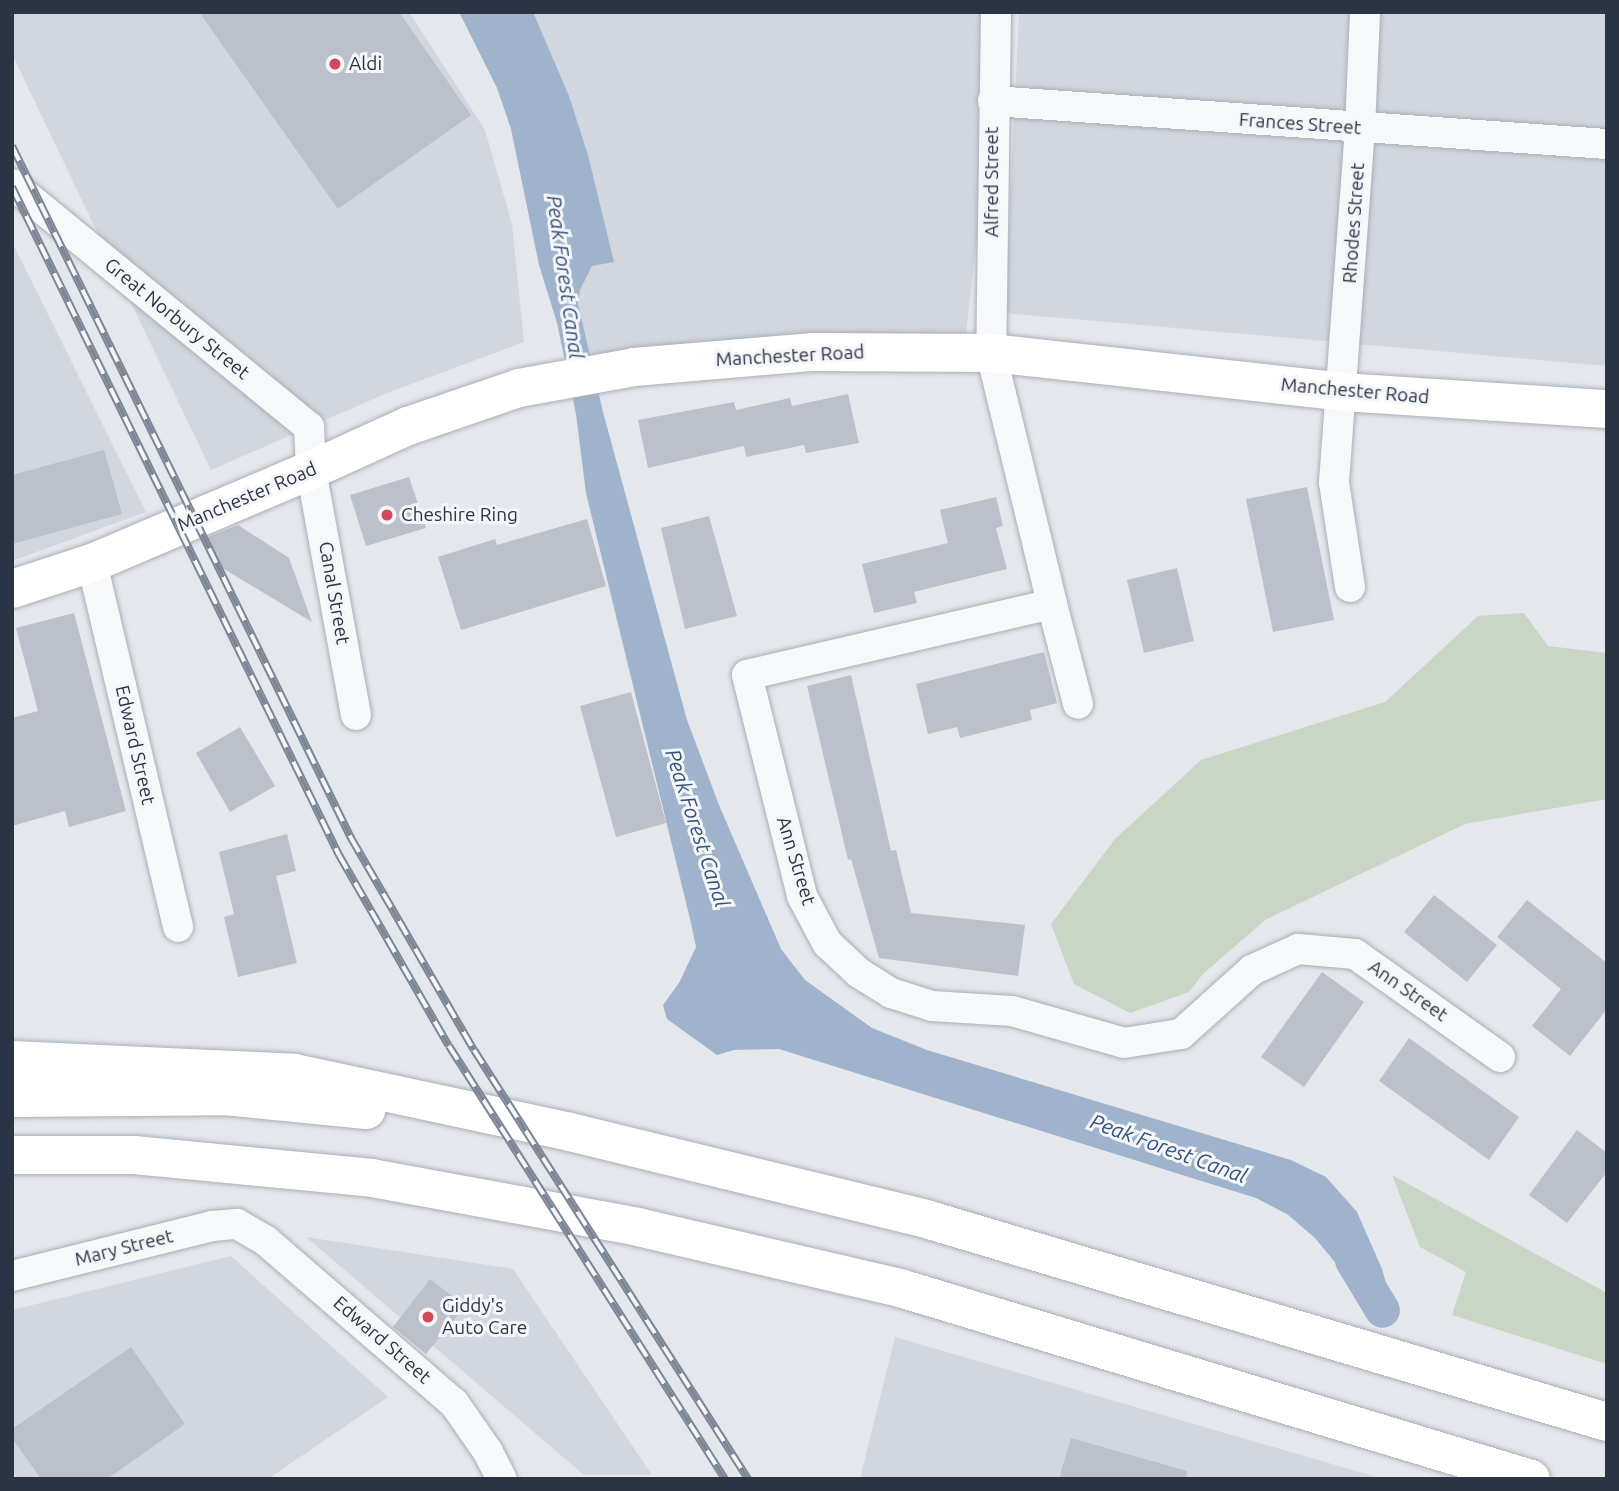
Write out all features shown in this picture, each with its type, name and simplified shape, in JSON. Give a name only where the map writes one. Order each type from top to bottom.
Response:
[{"type":"main road","name":"Manchester Road","points":[[12,589],[92,563],[312,470],[408,426],[519,388],[634,367],[813,352],[991,353],[1342,392],[1607,409]]},
{"type":"main road","points":[[12,1060],[295,1073],[570,1132],[926,1219],[1607,1422]]},
{"type":"main road","points":[[12,1098],[225,1096],[570,1132]]},
{"type":"main road","points":[[12,1154],[134,1155],[372,1178],[638,1227],[900,1288],[1531,1479]]},
{"type":"main road","points":[[12,1166],[134,1155]]},
{"type":"street","name":"Alfred Street","points":[[991,353],[996,12]]},
{"type":"street","name":"Rhodes Street","points":[[1350,587],[1334,482],[1360,128],[1365,12]]},
{"type":"street","name":"Frances Street","points":[[993,101],[1607,144]]},
{"type":"street","name":"Great Norbury Street","points":[[12,184],[309,428],[312,470]]},
{"type":"street","points":[[991,353],[1078,704]]},
{"type":"street","name":"Canal Street","points":[[312,470],[356,715]]},
{"type":"street","name":"Edward Street","points":[[92,563],[178,927]]},
{"type":"street","name":"Ann Street","points":[[1052,604],[747,675],[802,896],[827,943],[859,973],[891,993],[932,1006],[1012,1011],[1124,1043],[1181,1034],[1252,970],[1298,949],[1355,954],[1500,1057]]},
{"type":"street","name":"Edward Street","points":[[237,1224],[275,1249],[454,1403],[502,1479]]},
{"type":"street","name":"Mary Street","points":[[12,1276],[212,1226],[237,1224]]},
{"type":"shaded area","points":[[12,12],[409,12],[485,130],[512,224],[524,342],[387,393],[211,470],[12,54]]},
{"type":"shaded area","points":[[487,12],[996,12],[993,101],[966,333],[813,352],[578,367]]},
{"type":"shaded area","points":[[1019,12],[1607,12],[1607,366],[1005,313]]},
{"type":"shaded area","points":[[12,242],[146,512],[12,561]]},
{"type":"shaded area","points":[[306,1237],[513,1269],[652,1475],[584,1475]]},
{"type":"shaded area","points":[[231,1256],[388,1397],[268,1479],[12,1479],[12,1310]]},
{"type":"shaded area","points":[[895,1337],[1383,1479],[860,1479]]},
{"type":"green space","points":[[1524,613],[1548,646],[1607,653],[1607,799],[1465,824],[1265,920],[1203,974],[1189,992],[1130,1013],[1074,984],[1051,924],[1115,839],[1201,760],[1385,702],[1478,616]]},
{"type":"green space","points":[[1392,1175],[1607,1293],[1607,1364],[1452,1315],[1466,1272],[1420,1247]]},
{"type":"water","points":[[459,12],[533,12],[569,96],[588,155],[614,262],[592,266],[580,290],[578,304],[603,412],[687,720],[719,805],[781,949],[805,980],[872,1028],[927,1050],[1291,1160],[1326,1177],[1357,1212],[1382,1269],[1392,1304],[1361,1294],[1315,1238],[1287,1214],[1256,1198],[779,1049],[734,1050],[717,1055],[667,1019],[663,1005],[679,983],[696,947],[586,493],[576,414],[557,323],[539,265],[511,129],[497,88]]},
{"type":"building","name":"Aldi","points":[[199,12],[399,12],[471,115],[338,209]]},
{"type":"building","points":[[848,394],[859,443],[806,453],[804,445],[746,457],[744,446],[648,468],[638,420],[734,402],[736,410],[790,398],[792,406]]},
{"type":"building","points":[[104,450],[122,514],[12,544],[12,475]]},
{"type":"building","points":[[409,477],[426,528],[366,546],[350,495]]},
{"type":"building","points":[[1307,487],[1334,620],[1273,632],[1246,499]]},
{"type":"building","points":[[996,497],[1003,526],[996,528],[1007,569],[914,592],[917,603],[874,613],[862,564],[948,543],[940,510]]},
{"type":"building","points":[[709,516],[737,616],[685,629],[661,528]]},
{"type":"building","points":[[587,519],[606,586],[461,630],[438,557],[495,539],[497,545]]},
{"type":"building","points":[[238,525],[289,558],[312,622],[219,566],[206,538]]},
{"type":"building","points":[[1177,568],[1194,641],[1144,653],[1127,580]]},
{"type":"building","points":[[74,613],[126,811],[69,827],[65,811],[12,826],[12,718],[38,711],[16,628]]},
{"type":"building","points":[[1044,652],[1057,703],[1030,710],[1032,720],[960,738],[957,727],[928,734],[916,684]]},
{"type":"building","points":[[851,675],[891,851],[896,850],[911,913],[1025,925],[1018,976],[879,958],[851,859],[848,860],[807,686]]},
{"type":"building","points":[[631,692],[666,823],[616,837],[580,706]]},
{"type":"building","points":[[240,727],[275,786],[230,812],[196,753]]},
{"type":"building","points":[[287,834],[296,871],[276,876],[297,963],[238,977],[224,917],[234,914],[219,852]]},
{"type":"building","points":[[1434,895],[1497,945],[1467,982],[1404,932]]},
{"type":"building","points":[[1527,900],[1607,963],[1607,1009],[1570,1056],[1532,1026],[1561,989],[1497,937]]},
{"type":"building","points":[[1322,972],[1364,1002],[1304,1087],[1261,1057]]},
{"type":"building","points":[[1409,1038],[1519,1117],[1489,1160],[1379,1081]]},
{"type":"building","points":[[1577,1130],[1607,1153],[1607,1172],[1567,1223],[1529,1195]]},
{"type":"building","name":"Giddy's Auto Care","points":[[430,1279],[465,1306],[426,1354],[393,1327]]},
{"type":"building","points":[[131,1347],[185,1424],[107,1479],[41,1479],[12,1438],[12,1429]]},
{"type":"building","points":[[1071,1438],[1187,1471],[1186,1479],[1059,1479]]},
{"type":"waterway","name":"Peak Forest Canal","points":[[1352,1260],[1382,1310]]},
{"type":"railway","points":[[12,146],[351,838],[474,1050],[748,1479]]},
{"type":"railway","points":[[12,187],[339,855],[449,1046],[725,1479]]},
{"type":"place","name":"Aldi","points":[[335,64]]},
{"type":"place","name":"Cheshire Ring","points":[[387,515]]},
{"type":"place","name":"Giddy's Auto Care","points":[[428,1317]]}]
